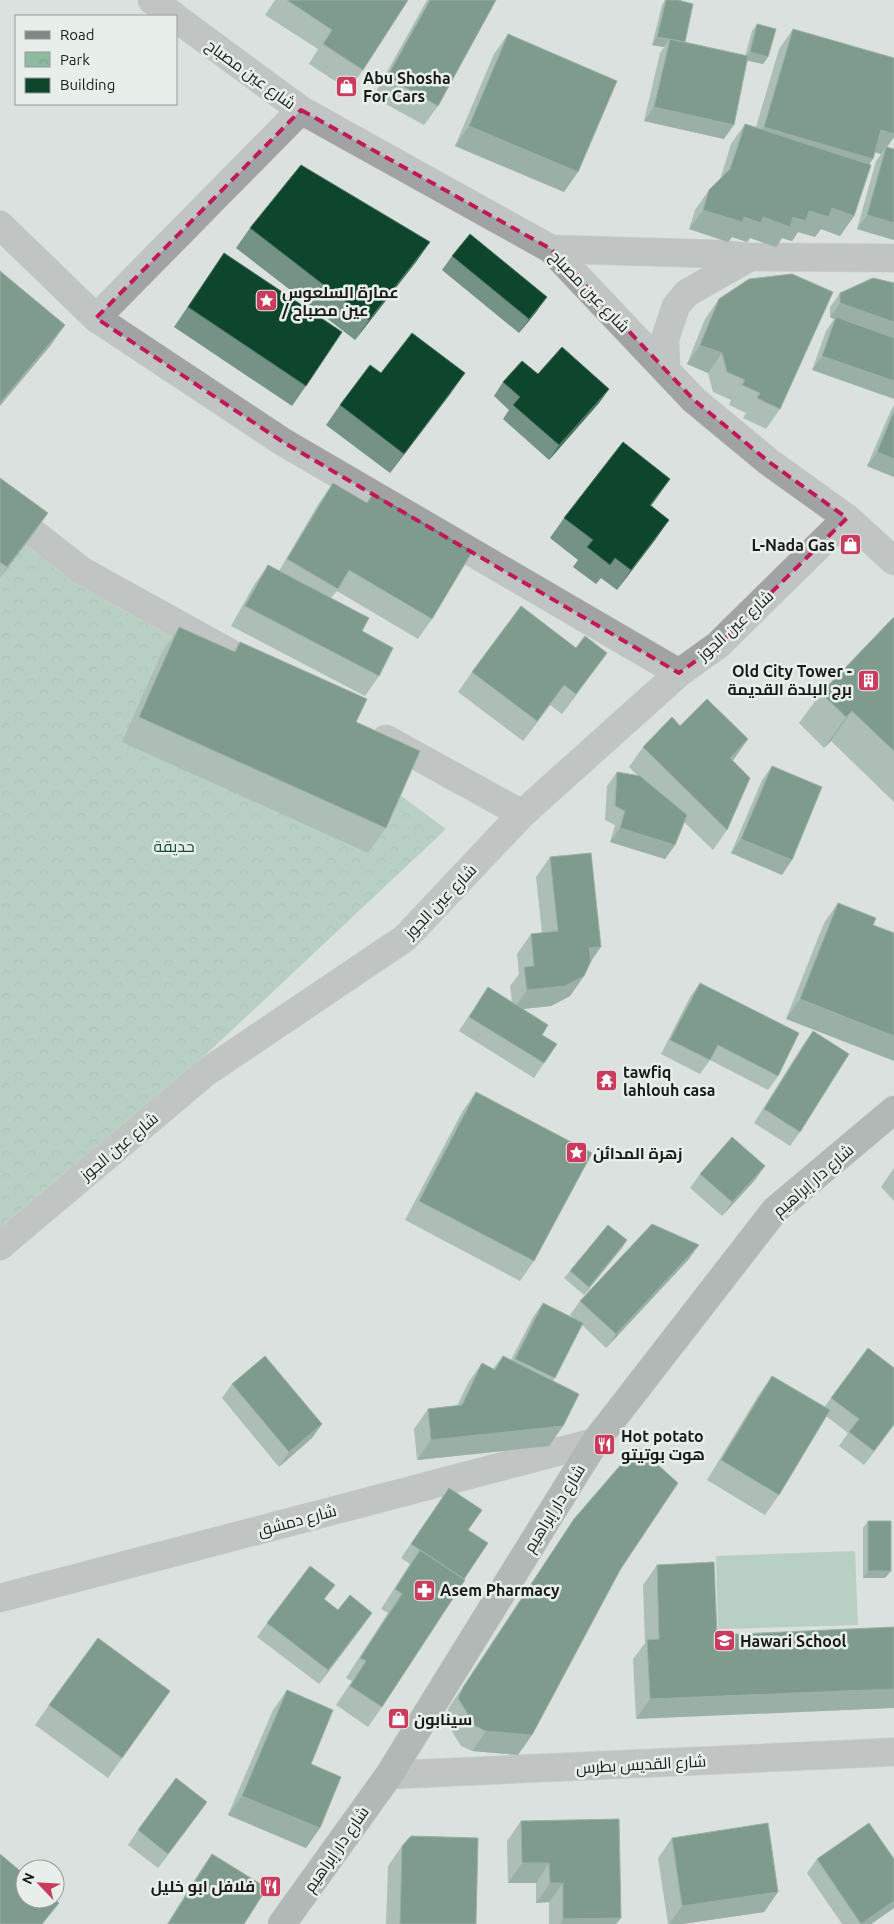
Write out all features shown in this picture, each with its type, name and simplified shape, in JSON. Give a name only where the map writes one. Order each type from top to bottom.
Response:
[{"type":"main road","name":"شارع دار إبراهيم","points":[[282,1924],[389,1775],[595,1442],[775,1210],[894,1110]]},
{"type":"street","name":"شارع عين مصباح","points":[[152,0],[172,15]]},
{"type":"street","name":"شارع عين مصباح","points":[[178,19],[301,110],[551,249],[694,400],[769,462],[847,518],[894,561]]},
{"type":"street","points":[[96,318],[301,110]]},
{"type":"street","points":[[0,225],[96,318],[283,442],[680,673]]},
{"type":"street","points":[[551,249],[717,254],[750,257],[894,258]]},
{"type":"street","points":[[666,370],[665,339],[676,306],[687,293],[750,257]]},
{"type":"street","points":[[0,507],[82,571],[248,663]]},
{"type":"street","name":"شارع عين الجوز","points":[[0,1246],[205,1073],[405,938],[522,814],[680,673],[718,645],[847,518]]},
{"type":"street","points":[[368,729],[522,814]]},
{"type":"street","name":"شارع دمشق","points":[[0,1598],[595,1442]]},
{"type":"street","name":"شارع القديس بطرس","points":[[389,1775],[894,1752]]},
{"type":"highlighted area","points":[[301,110],[551,249],[694,400],[769,462],[847,518],[718,645],[679,673],[283,442],[96,318]]},
{"type":"green space","name":"حديقة","points":[[0,500],[446,829],[0,1248]]},
{"type":"green space","points":[[855,1551],[858,1625],[718,1629],[716,1556]]},
{"type":"building","points":[[287,0],[408,0],[363,70],[323,44],[332,30]]},
{"type":"building","points":[[430,0],[496,0],[438,106],[387,77]]},
{"type":"building","points":[[666,0],[678,0],[693,4],[685,42],[657,37]]},
{"type":"building","points":[[757,24],[776,29],[768,57],[750,52]]},
{"type":"building","points":[[793,29],[894,58],[894,134],[881,130],[873,159],[764,127]]},
{"type":"building","points":[[508,34],[617,81],[578,172],[469,126]]},
{"type":"building","points":[[670,39],[748,56],[734,125],[654,107]]},
{"type":"building","points":[[745,124],[871,165],[854,216],[832,208],[829,217],[809,211],[806,221],[793,217],[790,227],[763,217],[761,223],[744,217],[742,222],[703,210],[709,190],[730,169]]},
{"type":"building","points":[[886,147],[894,149],[894,223],[867,215]]},
{"type":"building","points":[[301,165],[430,242],[369,320],[250,228]]},
{"type":"building","points":[[470,234],[547,297],[529,319],[452,256]]},
{"type":"building","points":[[224,253],[342,332],[306,386],[188,307]]},
{"type":"building","points":[[0,271],[65,325],[0,403]]},
{"type":"building","points":[[792,274],[833,292],[780,409],[757,398],[760,393],[742,385],[745,380],[727,372],[722,353],[700,345],[719,299],[749,279]]},
{"type":"building","points":[[873,278],[894,283],[894,322],[840,303],[840,293]]},
{"type":"building","points":[[836,317],[894,338],[894,381],[822,356]]},
{"type":"building","points":[[412,333],[465,373],[404,454],[340,405],[370,365],[381,373]]},
{"type":"building","points":[[562,347],[609,389],[559,445],[513,405],[520,397],[503,382],[522,361],[538,374]]},
{"type":"building","points":[[894,411],[894,459],[877,452]]},
{"type":"building","points":[[623,442],[670,479],[650,505],[669,520],[631,570],[615,558],[610,565],[587,547],[593,540],[564,518]]},
{"type":"building","points":[[0,478],[48,513],[7,567],[0,562]]},
{"type":"building","points":[[333,483],[367,503],[373,494],[472,552],[432,619],[349,570],[338,589],[287,559]]},
{"type":"building","points":[[268,565],[369,618],[362,631],[393,648],[379,676],[245,606]]},
{"type":"building","points":[[521,606],[576,648],[585,636],[607,653],[576,694],[564,685],[537,721],[472,672]]},
{"type":"building","points":[[894,617],[894,751],[852,711],[846,717],[821,693]]},
{"type":"building","points":[[179,627],[235,652],[240,642],[367,699],[356,722],[420,751],[386,828],[139,717]]},
{"type":"building","points":[[707,699],[748,739],[730,758],[750,778],[727,830],[643,747],[672,717],[680,726]]},
{"type":"building","points":[[772,766],[822,787],[792,860],[741,839]]},
{"type":"building","points":[[617,772],[640,776],[687,815],[675,845],[620,828],[625,811],[615,806]]},
{"type":"building","points":[[591,853],[601,947],[589,948],[591,961],[584,976],[565,986],[527,990],[524,967],[534,966],[531,934],[558,931],[550,857]]},
{"type":"building","points":[[838,903],[876,918],[873,925],[894,933],[894,1036],[800,999]]},
{"type":"building","points":[[700,983],[799,1033],[778,1076],[718,1045],[710,1060],[670,1040]]},
{"type":"building","points":[[488,987],[548,1025],[542,1035],[557,1044],[544,1063],[469,1017]]},
{"type":"building","points":[[813,1031],[849,1054],[800,1132],[764,1109]]},
{"type":"building","points":[[476,1092],[592,1153],[534,1261],[419,1201]]},
{"type":"building","points":[[732,1137],[765,1166],[732,1202],[700,1174]]},
{"type":"building","points":[[652,1224],[699,1245],[616,1334],[580,1301]]},
{"type":"building","points":[[608,1225],[627,1240],[589,1287],[570,1271]]},
{"type":"building","points":[[543,1303],[583,1323],[555,1378],[515,1359]]},
{"type":"building","points":[[868,1348],[894,1368],[894,1424],[874,1451],[849,1432],[859,1419],[831,1398]]},
{"type":"building","points":[[265,1356],[322,1424],[289,1452],[232,1384]]},
{"type":"building","points":[[503,1356],[579,1394],[563,1426],[431,1440],[428,1409],[462,1405],[482,1363],[495,1370]]},
{"type":"building","points":[[772,1376],[830,1410],[779,1495],[721,1460]]},
{"type":"building","points":[[637,1446],[678,1483],[620,1570],[532,1735],[486,1731],[475,1726],[458,1698],[464,1686],[574,1519]]},
{"type":"building","points":[[449,1488],[482,1510],[468,1530],[488,1543],[464,1579],[411,1544]]},
{"type":"building","points":[[868,1521],[891,1521],[891,1571],[868,1571]]},
{"type":"building","points":[[420,1550],[465,1580],[382,1707],[350,1686],[366,1661],[360,1658],[402,1594],[395,1589]]},
{"type":"building","points":[[714,1562],[717,1635],[894,1627],[894,1689],[650,1699],[647,1640],[659,1639],[657,1565]]},
{"type":"building","points":[[310,1566],[335,1585],[324,1599],[338,1610],[350,1595],[372,1613],[328,1670],[267,1623]]},
{"type":"building","points":[[98,1638],[170,1691],[122,1758],[49,1705]]},
{"type":"building","points":[[287,1690],[333,1710],[311,1764],[341,1777],[320,1828],[242,1796]]},
{"type":"building","points":[[176,1778],[207,1802],[168,1854],[138,1830]]},
{"type":"building","points":[[619,1819],[621,1918],[563,1919],[563,1883],[550,1883],[549,1863],[522,1863],[521,1821]]},
{"type":"building","points":[[768,1823],[778,1892],[682,1906],[672,1838]]},
{"type":"building","points":[[869,1823],[894,1859],[894,1901],[861,1924],[817,1859]]},
{"type":"building","points":[[411,1836],[478,1838],[476,1924],[400,1924],[402,1846]]},
{"type":"building","points":[[0,1854],[15,1867],[15,1909],[54,1909],[42,1924],[0,1924]]},
{"type":"building","points":[[212,1854],[267,1888],[244,1924],[168,1924]]},
{"type":"place","name":"Abu Shosha For Cars","points":[[347,87]]},
{"type":"place","name":"عمارة السلعوس / عين مصباح","points":[[266,301]]},
{"type":"place","name":"L-Nada Gas","points":[[851,545]]},
{"type":"place","name":"Old City Tower - برج البلدة القديمة","points":[[868,680]]},
{"type":"place","name":"tawfiq lahlouh casa","points":[[607,1081]]},
{"type":"place","name":"زهرة المدائن","points":[[577,1153]]},
{"type":"place","name":"Hot potato هوت بوتيتو","points":[[605,1445]]},
{"type":"place","name":"Asem Pharmacy","points":[[424,1590]]},
{"type":"place","name":"Hawari School","points":[[724,1641]]},
{"type":"place","name":"سينابون","points":[[398,1719]]},
{"type":"place","name":"فلافل ابو خليل","points":[[271,1886]]}]
